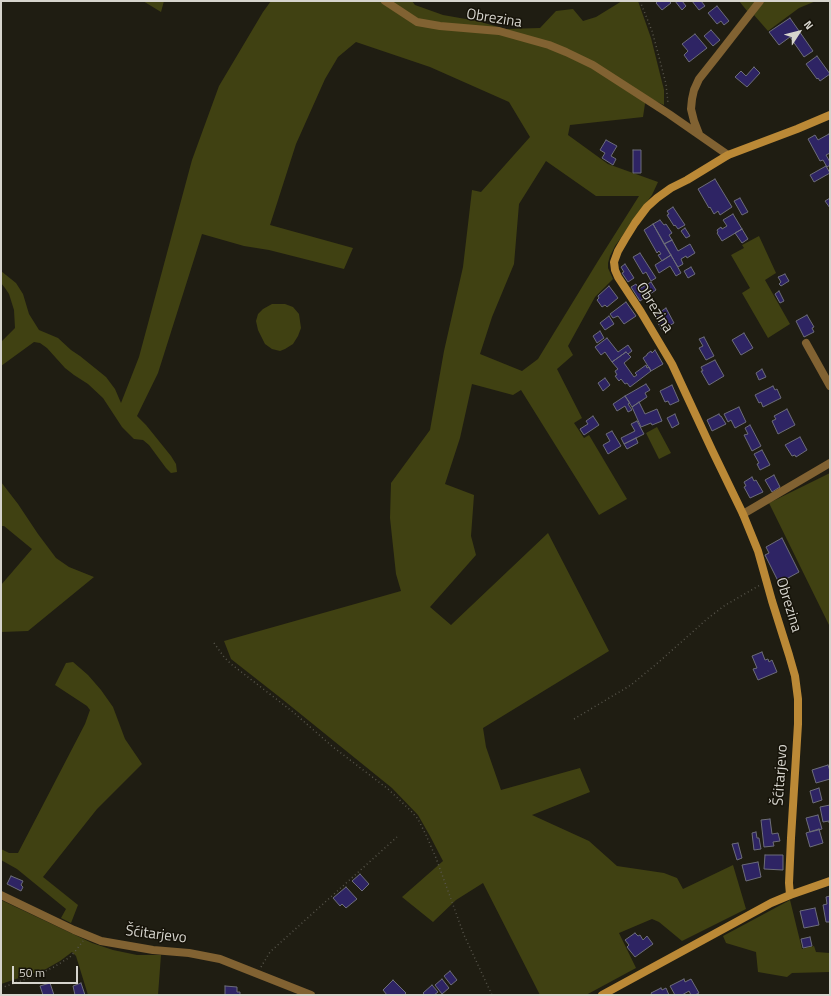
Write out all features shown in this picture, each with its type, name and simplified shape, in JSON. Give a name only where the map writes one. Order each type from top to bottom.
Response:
[{"type":"street","name":"Obrezina","points":[[385,1],[417,22],[440,26],[499,31],[549,44],[593,65],[700,134],[728,155]]},
{"type":"street","points":[[700,134],[694,121],[691,109],[694,90],[699,78],[723,50],[760,1]]},
{"type":"street","name":"Obrezina","points":[[790,658],[752,534],[672,364],[618,277],[614,262],[618,252],[635,223],[647,207],[671,188],[728,155],[830,115]]},
{"type":"street","points":[[806,343],[830,386]]},
{"type":"street","points":[[743,514],[830,463]]},
{"type":"street","name":"Šćitarjevo","points":[[790,658],[795,676],[798,699],[798,724],[791,838],[789,883],[790,895]]},
{"type":"street","points":[[602,995],[750,914],[790,895],[830,881]]},
{"type":"street","name":"Šćitarjevo","points":[[1,895],[101,941],[153,950],[189,953],[220,959],[310,995]]},
{"type":"path","points":[[640,1],[652,31],[660,59],[666,84],[669,114]]},
{"type":"path","points":[[574,720],[631,685],[724,606],[767,582]]},
{"type":"path","points":[[214,643],[231,664],[293,712],[333,747],[388,789],[418,819],[436,858],[464,934],[492,995]]},
{"type":"path","points":[[258,974],[270,952],[397,837]]},
{"type":"path","points":[[1,988],[44,972],[64,961],[77,949],[86,935]]},
{"type":"shaded area","points":[[143,1],[164,1],[161,12]]},
{"type":"shaded area","points":[[271,1],[412,1],[415,5],[443,15],[477,21],[506,29],[540,28],[556,11],[573,9],[583,21],[596,17],[622,1],[638,1],[651,38],[664,90],[664,105],[646,97],[643,117],[570,125],[568,135],[608,164],[658,182],[652,195],[615,246],[610,256],[608,268],[613,279],[595,297],[568,346],[573,355],[557,369],[582,418],[574,423],[584,438],[589,435],[627,499],[599,515],[521,390],[513,395],[472,384],[460,438],[445,484],[474,495],[471,536],[476,555],[430,607],[451,625],[548,533],[609,651],[483,728],[486,747],[501,790],[580,768],[590,792],[532,815],[589,841],[617,866],[664,873],[677,878],[683,889],[733,865],[746,909],[682,941],[659,922],[652,919],[619,933],[636,968],[586,995],[540,995],[483,883],[456,900],[433,922],[402,897],[443,861],[418,815],[392,788],[231,659],[224,641],[401,591],[396,574],[390,518],[391,483],[430,430],[444,351],[463,267],[472,190],[481,192],[530,137],[509,102],[430,67],[356,42],[338,57],[325,79],[296,144],[270,225],[353,248],[344,269],[269,250],[244,246],[202,234],[158,373],[137,416],[171,456],[176,464],[177,472],[171,473],[149,445],[143,440],[134,439],[122,427],[103,398],[88,384],[65,368],[47,348],[40,343],[34,342],[1,366],[1,342],[15,328],[14,310],[9,294],[1,283],[1,271],[16,283],[23,294],[29,314],[39,330],[58,338],[106,377],[115,389],[121,403],[139,357],[192,160],[219,86]],"holes":[[[546,161],[596,196],[639,196],[538,359],[522,371],[480,354],[492,317],[514,264],[519,204]]]},
{"type":"shaded area","points":[[739,1],[755,1],[748,12]]},
{"type":"shaded area","points":[[764,1],[816,1],[799,8],[768,31],[754,15]]},
{"type":"shaded area","points":[[759,236],[776,273],[765,280],[790,324],[768,338],[742,293],[750,288],[731,255],[744,248],[742,245]]},
{"type":"shaded area","points":[[272,304],[285,304],[293,307],[299,314],[301,328],[298,336],[293,344],[280,351],[272,349],[265,344],[258,330],[256,321],[258,314]]},
{"type":"shaded area","points":[[657,427],[671,453],[659,459],[646,433]]},
{"type":"shaded area","points":[[830,473],[830,627],[769,503]]},
{"type":"shaded area","points":[[1,482],[56,558],[69,567],[94,577],[28,631],[1,632],[1,585],[32,549],[4,526],[1,526]]},
{"type":"shaded area","points":[[73,662],[88,675],[113,707],[125,739],[142,764],[97,809],[43,877],[78,905],[71,923],[61,918],[66,909],[17,869],[1,860],[1,849],[9,853],[18,853],[85,724],[90,710],[87,706],[55,685],[66,663]]},
{"type":"shaded area","points":[[1,900],[92,943],[113,950],[137,955],[161,955],[158,995],[88,995],[76,956],[72,952],[46,969],[1,984]]},
{"type":"shaded area","points":[[790,900],[802,949],[814,946],[816,952],[830,953],[830,972],[792,973],[787,977],[758,972],[756,952],[726,943],[723,936]]},
{"type":"building","points":[[658,1],[669,1],[671,3],[662,10],[656,3]]},
{"type":"building","points":[[675,1],[682,1],[686,6],[682,10]]},
{"type":"building","points":[[692,1],[701,1],[705,6],[699,10]]},
{"type":"building","points":[[717,6],[729,21],[724,25],[721,21],[717,24],[708,13]]},
{"type":"building","points":[[790,18],[813,51],[804,57],[790,37],[779,45],[769,32]]},
{"type":"building","points":[[711,30],[720,40],[713,46],[704,36]]},
{"type":"building","points":[[695,34],[707,48],[689,62],[684,55],[688,51],[682,44]]},
{"type":"building","points":[[817,56],[830,74],[820,81],[806,64]]},
{"type":"building","points":[[754,67],[760,73],[747,87],[735,77],[741,71],[746,76]]},
{"type":"building","points":[[829,134],[830,153],[826,155],[830,165],[827,167],[823,160],[820,161],[808,139],[815,135],[818,140]]},
{"type":"building","points":[[606,140],[617,146],[611,156],[616,159],[613,165],[602,158],[605,153],[600,150]]},
{"type":"building","points":[[633,150],[641,150],[641,173],[633,173]]},
{"type":"building","points":[[826,166],[830,173],[814,182],[810,175]]},
{"type":"building","points":[[715,179],[732,207],[720,215],[718,211],[714,214],[698,189]]},
{"type":"building","points":[[740,198],[748,212],[742,215],[734,201]]},
{"type":"building","points":[[830,198],[830,208],[825,201]]},
{"type":"building","points":[[673,207],[685,225],[678,229],[675,225],[674,226],[667,215],[669,214],[667,211]]},
{"type":"building","points":[[733,214],[742,229],[722,241],[717,233],[717,230],[721,227],[722,229],[727,226],[723,220]]},
{"type":"building","points":[[660,220],[664,225],[666,224],[672,233],[669,235],[672,240],[664,244],[653,224]]},
{"type":"building","points":[[653,224],[671,255],[662,261],[658,255],[661,254],[659,251],[657,253],[644,230]]},
{"type":"building","points":[[685,228],[690,236],[686,238],[681,231]]},
{"type":"building","points":[[742,229],[748,239],[742,243],[735,233]]},
{"type":"building","points":[[672,240],[678,251],[690,244],[695,253],[687,258],[686,256],[681,259],[683,264],[678,267],[664,244]]},
{"type":"building","points":[[640,253],[656,278],[651,281],[646,272],[643,274],[633,257]]},
{"type":"building","points":[[671,255],[681,273],[676,276],[670,266],[659,273],[655,265]]},
{"type":"building","points":[[625,264],[634,278],[628,282],[622,273],[624,272],[621,267]]},
{"type":"building","points":[[691,267],[695,274],[688,278],[684,271]]},
{"type":"building","points":[[785,274],[789,281],[781,286],[779,284],[781,282],[778,277]]},
{"type":"building","points":[[651,282],[656,290],[640,301],[631,287],[636,284],[639,289]]},
{"type":"building","points":[[609,286],[618,298],[607,307],[605,305],[602,307],[597,300],[599,298],[598,296]]},
{"type":"building","points":[[779,291],[784,301],[780,303],[775,294]]},
{"type":"building","points":[[626,302],[636,316],[624,324],[618,316],[613,318],[610,314]]},
{"type":"building","points":[[666,308],[674,323],[662,330],[654,316]]},
{"type":"building","points":[[807,315],[814,327],[812,328],[814,332],[804,337],[796,321]]},
{"type":"building","points":[[609,316],[614,324],[605,330],[600,323]]},
{"type":"building","points":[[600,331],[604,338],[597,343],[593,336]]},
{"type":"building","points":[[744,333],[753,348],[741,355],[732,340]]},
{"type":"building","points":[[704,337],[714,356],[706,360],[699,348],[703,346],[699,339]]},
{"type":"building","points":[[607,338],[618,352],[628,345],[632,351],[628,354],[626,352],[612,362],[605,352],[601,355],[595,347]]},
{"type":"building","points":[[655,350],[663,364],[651,371],[643,358],[651,351],[652,353]]},
{"type":"building","points":[[626,352],[631,357],[624,363],[634,377],[637,375],[635,373],[646,365],[651,371],[630,387],[621,379],[619,381],[615,376],[617,375],[615,371],[618,369],[612,362]]},
{"type":"building","points":[[715,360],[724,376],[709,385],[701,371],[703,371],[701,367]]},
{"type":"building","points":[[762,369],[766,377],[759,380],[756,373]]},
{"type":"building","points":[[605,378],[610,385],[603,391],[598,383]]},
{"type":"building","points":[[646,384],[650,390],[645,393],[647,397],[632,407],[625,396]]},
{"type":"building","points":[[672,385],[679,401],[670,405],[668,401],[665,402],[660,391]]},
{"type":"building","points":[[773,386],[775,390],[777,389],[781,398],[763,407],[755,395]]},
{"type":"building","points":[[625,396],[630,403],[628,404],[632,410],[628,412],[625,406],[617,411],[613,404]]},
{"type":"building","points":[[639,402],[645,414],[657,409],[662,421],[641,427],[632,407]]},
{"type":"building","points":[[739,407],[746,422],[735,428],[731,420],[728,422],[724,414]]},
{"type":"building","points":[[787,409],[795,425],[778,434],[772,421],[776,419],[774,416]]},
{"type":"building","points":[[675,414],[679,424],[672,428],[667,418]]},
{"type":"building","points":[[719,414],[726,424],[712,431],[707,420]]},
{"type":"building","points":[[593,416],[599,425],[584,435],[580,429],[588,424],[586,421]]},
{"type":"building","points":[[637,421],[644,434],[624,444],[621,438],[635,431],[631,424]]},
{"type":"building","points":[[750,425],[761,446],[752,451],[744,435],[748,434],[745,428]]},
{"type":"building","points":[[612,431],[621,446],[608,454],[603,445],[610,441],[606,434]]},
{"type":"building","points":[[800,437],[807,450],[796,457],[795,455],[792,456],[785,445]]},
{"type":"building","points":[[636,438],[638,443],[627,449],[624,444]]},
{"type":"building","points":[[762,450],[770,465],[760,470],[757,464],[759,463],[754,454]]},
{"type":"building","points":[[774,475],[780,487],[772,492],[765,480]]},
{"type":"building","points":[[752,477],[754,481],[756,480],[763,492],[750,498],[744,487],[746,486],[744,482]]},
{"type":"building","points":[[782,538],[799,572],[779,583],[765,555],[769,553],[766,547]]},
{"type":"building","points":[[762,652],[765,660],[768,659],[769,662],[772,660],[777,672],[758,680],[753,669],[757,668],[752,656]]},
{"type":"building","points":[[828,765],[830,779],[816,783],[812,770]]},
{"type":"building","points":[[819,788],[822,800],[813,803],[810,791]]},
{"type":"building","points":[[830,805],[830,823],[829,821],[823,822],[820,807]]},
{"type":"building","points":[[818,815],[822,829],[810,832],[806,818]]},
{"type":"building","points":[[770,819],[772,834],[778,833],[780,841],[773,842],[774,846],[764,847],[761,820]]},
{"type":"building","points":[[819,829],[823,843],[810,847],[806,833]]},
{"type":"building","points":[[756,832],[761,849],[754,850],[752,833]]},
{"type":"building","points":[[738,843],[742,858],[737,860],[732,844]]},
{"type":"building","points":[[765,855],[783,855],[783,870],[764,869]]},
{"type":"building","points":[[758,862],[761,877],[746,881],[742,865]]},
{"type":"building","points":[[360,874],[369,884],[362,891],[352,881]]},
{"type":"building","points":[[11,876],[23,881],[21,891],[7,884]]},
{"type":"building","points":[[346,887],[357,899],[346,908],[342,904],[340,906],[333,898]]},
{"type":"building","points":[[830,896],[830,922],[826,922],[823,905],[827,904],[826,897]]},
{"type":"building","points":[[815,908],[819,925],[804,928],[800,911]]},
{"type":"building","points":[[635,933],[638,936],[640,935],[643,940],[647,936],[653,944],[635,957],[627,947],[629,945],[625,940]]},
{"type":"building","points":[[810,937],[812,946],[803,948],[801,939]]},
{"type":"building","points":[[450,971],[457,980],[451,985],[444,976]]},
{"type":"building","points":[[442,979],[449,988],[442,994],[435,985]]},
{"type":"building","points":[[684,979],[685,982],[691,979],[699,993],[691,995],[689,991],[682,995],[675,995],[670,986]]},
{"type":"building","points":[[393,980],[406,993],[404,995],[387,995],[383,990]]},
{"type":"building","points":[[50,983],[54,995],[43,995],[40,986]]},
{"type":"building","points":[[81,983],[85,995],[75,995],[73,986]]},
{"type":"building","points":[[432,985],[438,992],[434,995],[425,995],[423,993]]},
{"type":"building","points":[[225,986],[237,987],[237,992],[240,992],[240,995],[225,995]]},
{"type":"building","points":[[661,988],[662,990],[666,988],[669,995],[652,995],[651,993]]}]
